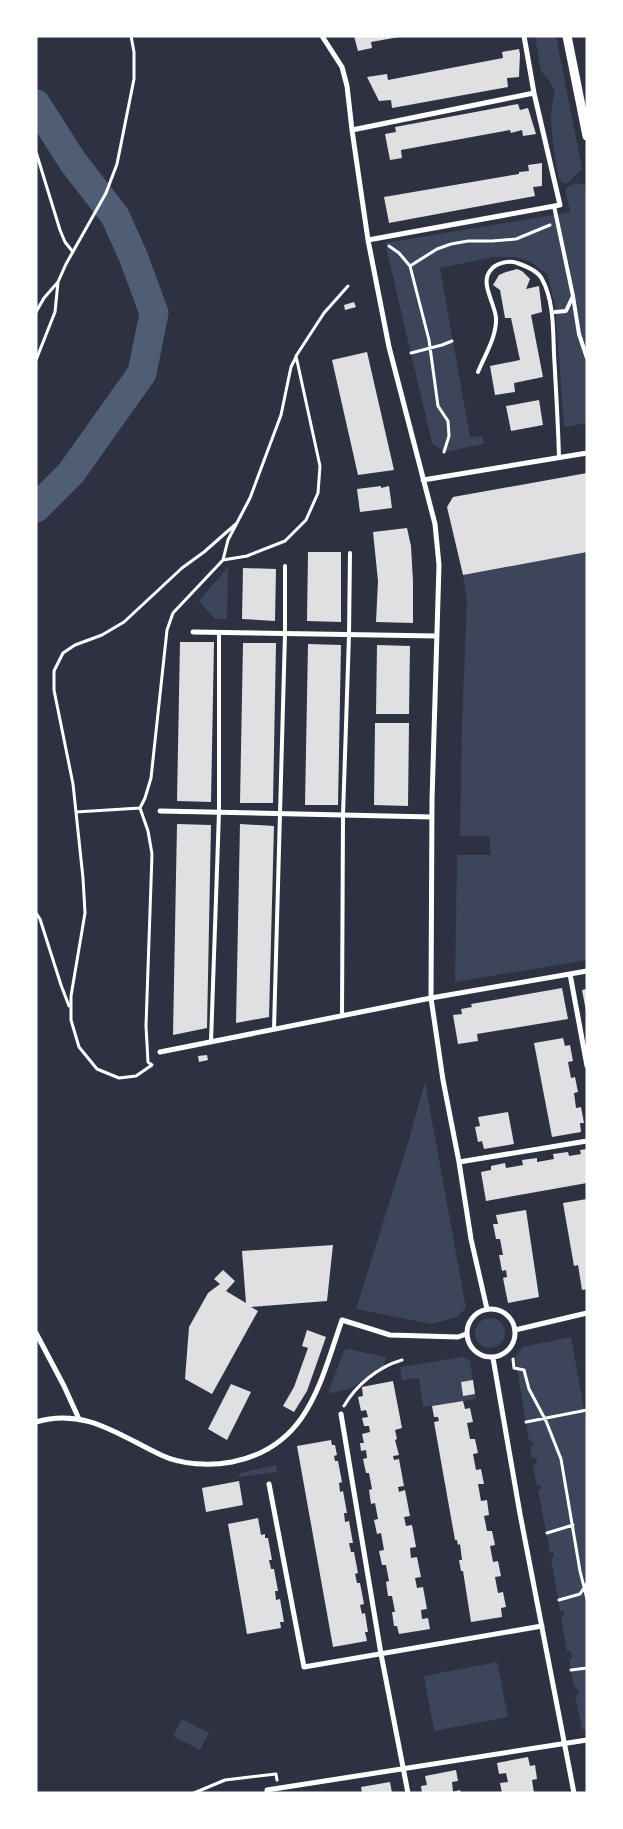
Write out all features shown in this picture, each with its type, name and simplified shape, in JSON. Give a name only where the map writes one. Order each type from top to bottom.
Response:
[{"type":"street","points":[[322,36],[342,67],[347,86],[368,240],[389,347],[435,524],[439,565],[432,817],[431,998],[443,1080],[459,1162],[471,1239],[487,1309]]},
{"type":"street","points":[[368,240],[557,206],[524,36]]},
{"type":"street","points":[[567,36],[587,136]]},
{"type":"street","points":[[352,130],[534,93]]},
{"type":"street","points":[[423,480],[587,453]]},
{"type":"street","points":[[193,632],[437,636]]},
{"type":"street","points":[[160,810],[432,817]]},
{"type":"street","points":[[160,1052],[431,998],[587,971]]},
{"type":"street","points":[[570,974],[587,1066]]},
{"type":"street","points":[[459,1162],[587,1141]]},
{"type":"street","points":[[487,1309],[494,1309],[508,1316],[515,1330],[514,1341],[508,1350],[504,1354],[493,1358],[485,1357],[472,1349],[466,1334],[467,1327],[474,1316],[487,1309]]},
{"type":"street","points":[[515,1330],[587,1313]]},
{"type":"street","points":[[36,1422],[52,1418],[79,1419],[95,1422],[164,1457],[190,1463],[211,1464],[238,1461],[268,1450],[284,1439],[297,1425],[308,1409],[321,1380],[342,1320],[390,1335],[458,1337],[466,1334]]},
{"type":"street","points":[[36,1333],[79,1419]]},
{"type":"street","points":[[493,1358],[520,1514],[574,1793]]},
{"type":"street","points":[[340,1414],[408,1793]]},
{"type":"street","points":[[269,1484],[304,1667],[542,1626]]},
{"type":"street","points":[[267,1793],[267,1790],[279,1788],[587,1740]]},
{"type":"lane","points":[[557,206],[556,214],[579,334],[587,358]]},
{"type":"lane","points":[[478,372],[496,331],[496,317],[486,284],[488,272],[496,265],[513,262],[528,266],[542,277],[548,295],[551,314],[559,457]]},
{"type":"lane","points":[[555,312],[566,311],[573,296]]},
{"type":"lane","points":[[342,1016],[343,815],[350,553]]},
{"type":"lane","points":[[274,1029],[285,634],[285,566]]},
{"type":"lane","points":[[211,1042],[219,812],[219,633]]},
{"type":"path","points":[[36,312],[44,298],[58,282],[113,178],[133,92],[135,66],[131,36]]},
{"type":"path","points":[[36,152],[60,230],[65,242],[73,252]]},
{"type":"path","points":[[410,266],[437,249],[451,244],[468,241],[516,239],[548,227],[556,214]]},
{"type":"path","points":[[385,243],[400,253],[410,266],[430,347],[438,406],[448,421],[449,436],[444,452]]},
{"type":"path","points":[[36,360],[56,312],[58,282]]},
{"type":"path","points":[[411,353],[452,341]]},
{"type":"path","points":[[223,560],[228,540],[250,498],[281,415],[291,366],[296,356]]},
{"type":"path","points":[[152,1065],[136,1076],[119,1078],[97,1069],[79,1047],[71,1020],[74,972],[86,913],[84,878],[73,784],[54,690],[54,671],[62,652],[102,635],[124,622],[182,568],[204,552],[236,523]]},
{"type":"path","points":[[76,812],[140,808]]},
{"type":"path","points":[[36,913],[40,919],[61,986],[71,1009]]},
{"type":"path","points":[[340,1414],[350,1395],[358,1386],[392,1363],[402,1360]]},
{"type":"path","points":[[513,1360],[514,1368],[524,1370],[529,1389],[545,1419],[561,1459],[587,1599]]},
{"type":"path","points":[[526,1422],[587,1410]]},
{"type":"path","points":[[547,1533],[573,1525]]},
{"type":"path","points":[[559,1600],[580,1594],[587,1583]]},
{"type":"path","points":[[571,1670],[587,1668]]},
{"type":"path","points":[[194,1793],[225,1780],[276,1774],[279,1788]]},
{"type":"shaded area","points":[[535,36],[556,36],[582,169],[566,184],[559,180],[552,136],[551,114],[555,92],[541,71]]},
{"type":"shaded area","points":[[577,183],[585,185],[587,197],[587,423],[564,427],[555,304],[547,274],[531,262],[516,257],[494,257],[440,268],[470,437],[482,436],[484,444],[444,452],[432,443],[385,243],[570,212],[565,189]]},
{"type":"shaded area","points":[[587,552],[587,960],[455,982],[457,855],[491,855],[489,836],[460,836],[467,600],[463,575]]},
{"type":"shaded area","points":[[228,567],[227,619],[215,619],[199,601]]},
{"type":"shaded area","points":[[425,1082],[466,1308],[457,1317],[431,1324],[356,1309]]},
{"type":"shaded area","points":[[490,1318],[501,1322],[505,1333],[501,1344],[490,1348],[479,1344],[475,1333],[479,1322]]},
{"type":"shaded area","points":[[571,1337],[587,1425],[587,1731],[582,1729],[575,1695],[579,1694],[577,1687],[574,1687],[569,1659],[572,1658],[571,1651],[567,1651],[561,1617],[564,1616],[563,1610],[560,1611],[551,1558],[554,1557],[553,1552],[550,1552],[538,1490],[541,1489],[541,1485],[537,1485],[533,1465],[537,1464],[536,1458],[532,1458],[530,1447],[533,1446],[533,1441],[529,1441],[515,1357],[523,1347]]},
{"type":"shaded area","points":[[348,1349],[386,1357],[384,1366],[350,1389],[328,1392],[344,1351]]},
{"type":"shaded area","points":[[464,1357],[470,1361],[473,1380],[461,1382],[463,1396],[475,1394],[476,1399],[423,1407],[419,1378],[402,1380],[400,1367]]},
{"type":"shaded area","points":[[276,1465],[277,1472],[239,1477],[240,1473]]},
{"type":"shaded area","points":[[497,1662],[508,1717],[434,1731],[424,1676]]},
{"type":"shaded area","points":[[182,1719],[209,1733],[200,1750],[173,1736]]},
{"type":"building","points":[[354,36],[399,37],[371,42],[372,48],[358,51]]},
{"type":"building","points":[[519,49],[519,77],[507,78],[508,87],[392,108],[391,100],[379,101],[367,77],[387,74],[388,80],[503,58],[502,52]]},
{"type":"building","points":[[518,104],[520,110],[528,108],[536,134],[523,136],[522,130],[511,133],[510,130],[401,150],[402,158],[390,160],[385,134],[396,132],[395,127]]},
{"type":"building","points":[[542,163],[542,186],[533,187],[535,196],[389,223],[384,197],[519,174],[519,172],[529,171],[528,165]]},
{"type":"building","points":[[517,269],[530,279],[526,289],[539,286],[542,312],[531,315],[543,377],[514,383],[515,392],[495,395],[490,366],[520,360],[511,318],[505,318],[500,290],[493,285],[499,275]]},
{"type":"building","points":[[354,302],[356,307],[345,310],[344,305]]},
{"type":"building","points":[[367,352],[394,470],[358,475],[332,360]]},
{"type":"building","points":[[539,400],[543,425],[511,431],[506,406]]},
{"type":"building","points":[[587,473],[587,552],[463,575],[447,507],[453,497]]},
{"type":"building","points":[[381,486],[381,488],[389,486],[392,508],[360,512],[357,489]]},
{"type":"building","points":[[407,528],[411,546],[413,623],[376,622],[378,581],[373,532]]},
{"type":"building","points":[[308,552],[341,552],[341,622],[307,621]]},
{"type":"building","points":[[243,568],[276,569],[275,621],[242,619]]},
{"type":"building","points":[[180,642],[214,642],[211,802],[177,801]]},
{"type":"building","points":[[243,643],[276,643],[273,803],[240,803]]},
{"type":"building","points":[[308,644],[341,645],[338,805],[305,805]]},
{"type":"building","points":[[377,645],[410,646],[409,714],[376,714]]},
{"type":"building","points":[[375,723],[409,723],[408,806],[374,805]]},
{"type":"building","points":[[177,824],[211,825],[207,1028],[173,1035]]},
{"type":"building","points":[[240,824],[274,826],[269,1017],[236,1023]]},
{"type":"building","points":[[562,988],[568,1019],[477,1034],[478,1041],[458,1044],[453,1015],[462,1014],[461,1009],[472,1007],[471,1004]]},
{"type":"building","points":[[587,989],[587,1011],[586,1011],[582,990]]},
{"type":"building","points":[[563,1038],[565,1046],[570,1045],[573,1061],[568,1062],[571,1078],[575,1077],[578,1092],[574,1093],[576,1108],[581,1107],[584,1123],[580,1123],[581,1132],[552,1137],[534,1043]]},
{"type":"building","points":[[207,1055],[208,1060],[199,1062],[198,1056]]},
{"type":"building","points":[[508,1112],[514,1144],[484,1149],[482,1141],[478,1142],[475,1127],[480,1126],[478,1117]]},
{"type":"building","points":[[587,1149],[587,1183],[486,1201],[481,1172],[491,1170],[491,1166],[505,1163],[506,1168],[523,1165],[522,1160],[537,1158],[537,1162],[554,1159],[553,1154],[568,1152],[569,1156],[581,1154],[580,1150]]},
{"type":"building","points":[[587,1199],[587,1289],[582,1290],[578,1265],[574,1266],[563,1203]]},
{"type":"building","points":[[526,1210],[539,1297],[508,1303],[503,1278],[507,1277],[506,1270],[502,1271],[499,1255],[503,1255],[500,1239],[496,1239],[493,1224],[498,1224],[496,1215]]},
{"type":"building","points":[[333,1245],[327,1301],[251,1307],[258,1311],[212,1394],[185,1379],[189,1327],[208,1293],[220,1284],[214,1279],[223,1270],[235,1281],[226,1291],[246,1303],[242,1251]]},
{"type":"building","points":[[307,1330],[326,1337],[307,1391],[294,1412],[283,1406],[294,1387],[308,1348],[302,1346]]},
{"type":"building","points":[[473,1380],[475,1394],[463,1396],[461,1382]]},
{"type":"building","points":[[393,1381],[402,1428],[395,1430],[397,1439],[395,1440],[399,1455],[393,1456],[394,1460],[399,1459],[404,1486],[398,1487],[399,1492],[405,1490],[410,1516],[404,1517],[406,1526],[412,1525],[416,1547],[410,1548],[411,1558],[417,1557],[421,1577],[415,1578],[417,1588],[423,1587],[427,1609],[421,1610],[422,1619],[428,1618],[430,1629],[399,1634],[397,1626],[394,1626],[392,1612],[395,1612],[392,1596],[388,1596],[386,1582],[389,1581],[386,1565],[382,1565],[379,1551],[384,1550],[381,1533],[377,1534],[374,1520],[378,1519],[375,1503],[371,1504],[369,1490],[372,1489],[369,1473],[366,1473],[363,1459],[367,1458],[366,1450],[361,1451],[360,1443],[364,1443],[362,1434],[370,1432],[369,1426],[364,1426],[362,1418],[368,1417],[366,1410],[361,1411],[358,1397],[363,1396],[362,1387]]},
{"type":"building","points":[[231,1384],[251,1392],[227,1440],[208,1429]]},
{"type":"building","points":[[463,1401],[465,1409],[470,1408],[473,1422],[467,1423],[470,1439],[475,1439],[478,1453],[473,1454],[476,1470],[481,1469],[484,1484],[478,1484],[481,1501],[487,1500],[489,1515],[484,1516],[487,1531],[492,1531],[495,1545],[490,1546],[493,1562],[498,1561],[501,1576],[495,1577],[498,1593],[503,1592],[506,1607],[501,1608],[502,1617],[471,1622],[463,1571],[461,1571],[459,1560],[462,1560],[460,1544],[458,1545],[457,1540],[455,1540],[434,1422],[439,1421],[438,1417],[434,1417],[432,1406]]},
{"type":"building","points":[[331,1440],[332,1445],[335,1445],[337,1455],[334,1456],[335,1461],[338,1461],[342,1482],[339,1483],[340,1492],[343,1491],[347,1513],[344,1513],[345,1522],[349,1521],[353,1543],[349,1543],[351,1552],[354,1552],[358,1573],[355,1574],[357,1583],[360,1583],[364,1604],[360,1605],[362,1614],[365,1613],[368,1632],[365,1632],[367,1641],[333,1647],[297,1446]]},
{"type":"building","points":[[239,1481],[243,1505],[206,1512],[202,1488]]},
{"type":"building","points":[[258,1518],[261,1535],[265,1534],[265,1538],[268,1538],[272,1560],[269,1560],[271,1569],[274,1569],[278,1591],[275,1591],[276,1600],[280,1599],[284,1622],[280,1622],[281,1628],[247,1634],[228,1524]]},
{"type":"building","points":[[528,1757],[530,1766],[535,1765],[537,1779],[532,1780],[534,1793],[502,1793],[500,1783],[508,1782],[506,1773],[499,1774],[497,1763]]},
{"type":"building","points":[[456,1770],[458,1781],[452,1782],[453,1792],[460,1790],[461,1793],[422,1793],[421,1786],[427,1785],[425,1776]]},
{"type":"building","points":[[390,1782],[392,1793],[362,1793],[361,1787]]},
{"type":"waterway","points":[[36,104],[73,162],[115,216],[133,256],[154,313],[142,373],[71,473],[36,508]]}]
